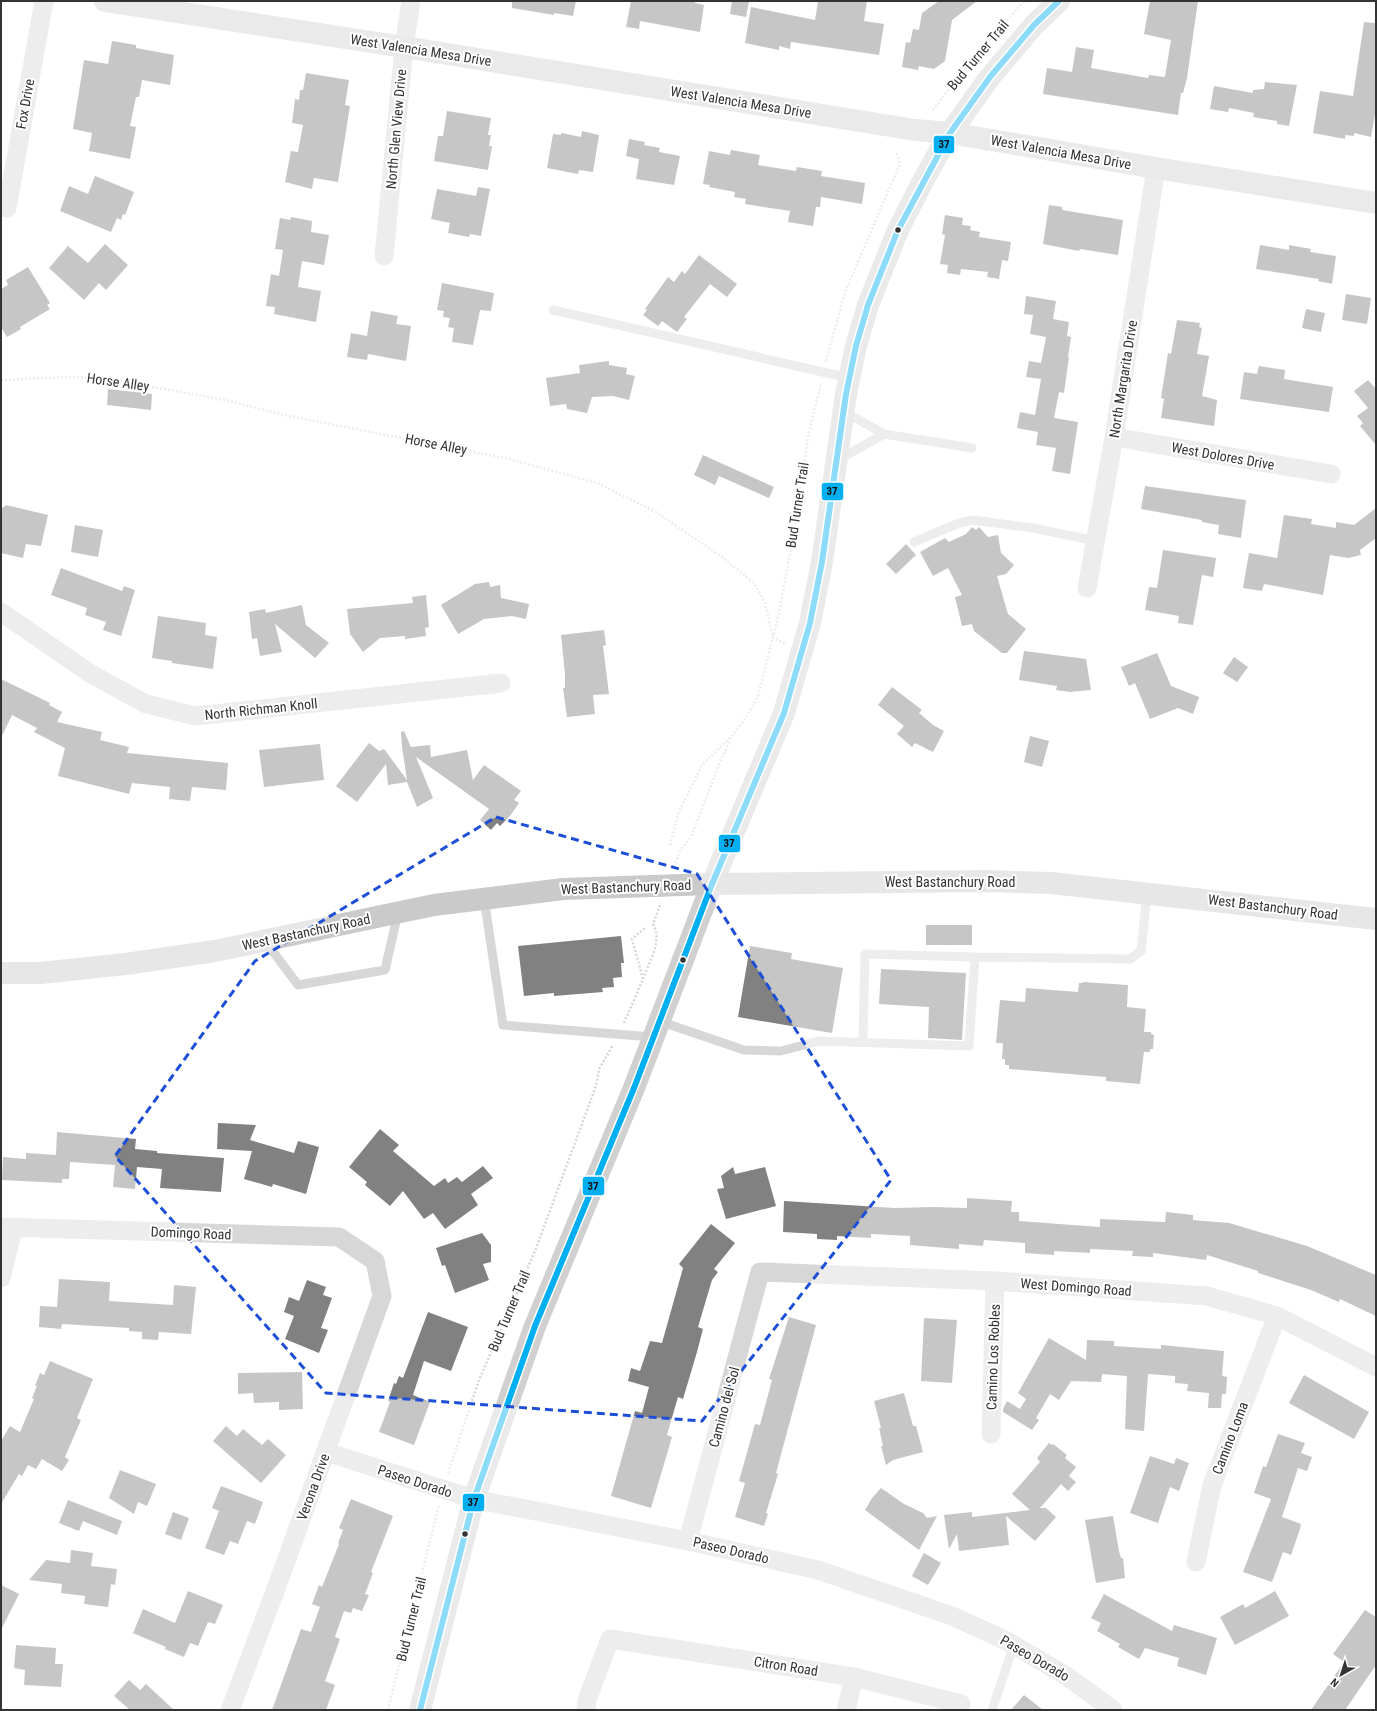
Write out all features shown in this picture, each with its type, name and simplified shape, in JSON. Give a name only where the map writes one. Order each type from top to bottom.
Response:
[{"type":"main road","name":"West Valencia Mesa Drive","points":[[105,1],[404,46],[915,130],[950,133],[1156,168],[1376,202]]},
{"type":"main road","points":[[420,1710],[474,1499],[535,1326],[656,1029],[712,884],[784,712],[810,624],[822,562],[849,378],[868,305],[898,230],[950,133],[990,77],[1034,26],[1059,1]]},
{"type":"main road","name":"West Bastanchury Road","points":[[1,973],[40,973],[126,964],[215,951],[434,905],[563,889],[712,884],[986,881],[1051,883],[1376,919]]},
{"type":"street","name":"Fox Drive","points":[[7,208],[44,1]]},
{"type":"street","name":"North Glen View Drive","points":[[384,256],[404,46],[411,1]]},
{"type":"street","name":"North Margarita Drive","points":[[1087,588],[1114,438],[1156,168]]},
{"type":"street","name":"West Dolores Drive","points":[[1114,438],[1332,474]]},
{"type":"street","name":"North Richman Knoll","points":[[1,612],[98,678],[146,704],[196,716],[501,683]]},
{"type":"street","name":"Domingo Road","points":[[7,1228],[339,1237],[375,1261]]},
{"type":"street","points":[[1,1278],[7,1228]]},
{"type":"street","name":"Verona Drive","points":[[230,1710],[382,1296],[375,1261]]},
{"type":"street","name":"West Domingo Road","points":[[760,1272],[995,1281],[1207,1296],[1277,1316],[1376,1367]]},
{"type":"street","name":"Camino del Sol","points":[[688,1541],[760,1272]]},
{"type":"street","name":"Camino Los Robles","points":[[991,1434],[995,1281]]},
{"type":"street","name":"Camino Loma","points":[[1196,1562],[1212,1485],[1277,1316]]},
{"type":"street","name":"Paseo Dorado","points":[[326,1452],[474,1499],[688,1541],[818,1570],[952,1616],[1014,1645],[1068,1677],[1113,1710]]},
{"type":"street","name":"Citron Road","points":[[586,1710],[587,1700],[610,1639],[854,1676],[961,1704]]},
{"type":"street","points":[[846,1710],[854,1676]]},
{"type":"lane","points":[[553,310],[849,378]]},
{"type":"lane","points":[[843,411],[884,434],[972,448]]},
{"type":"lane","points":[[836,462],[884,434]]},
{"type":"lane","points":[[914,542],[958,523],[973,520],[1033,528],[1096,541]]},
{"type":"lane","points":[[863,1042],[865,954],[1130,959],[1141,951],[1147,893]]},
{"type":"lane","points":[[484,898],[503,1025],[619,1034],[656,1029],[744,1050],[781,1051],[819,1041],[969,1046],[975,957]]},
{"type":"lane","points":[[264,940],[298,985],[385,970],[398,912]]},
{"type":"lane","points":[[992,1710],[1014,1645]]},
{"type":"path","name":"Bud Turner Trail","points":[[933,110],[962,72],[1024,1]]},
{"type":"path","name":"Bud Turner Trail","points":[[388,1710],[443,1490],[479,1380],[535,1251],[596,1086],[599,1068],[619,1034],[643,980],[657,943],[657,930],[653,924],[681,849],[691,837],[720,760],[733,736],[748,716],[758,696],[773,638],[794,532],[808,437],[824,372],[845,292],[900,164],[896,152]]},
{"type":"path","name":"Horse Alley","points":[[1,380],[69,376],[108,379],[225,400],[284,415],[509,459],[596,483],[656,512],[722,557],[754,583],[765,603],[773,638]]},
{"type":"path","points":[[773,638],[802,650]]},
{"type":"path","name":"Bud Turner Trail","points":[[670,845],[678,814],[702,765],[733,736]]},
{"type":"path","points":[[643,980],[632,939],[646,927]]},
{"type":"highlighted area","points":[[496,817],[697,874],[891,1180],[702,1421],[326,1393],[115,1156],[255,961]]},
{"type":"building","points":[[512,1],[576,1],[573,16],[554,13],[554,15],[512,8]]},
{"type":"building","points":[[631,1],[695,1],[695,3],[704,5],[700,32],[640,21],[639,29],[626,27]]},
{"type":"building","points":[[732,1],[749,1],[746,17],[730,14]]},
{"type":"building","points":[[818,1],[867,1],[864,21],[884,24],[879,55],[791,42],[790,49],[779,46],[779,50],[745,43],[751,7],[815,20]]},
{"type":"building","points":[[939,1],[977,1],[952,20],[945,61],[934,69],[919,66],[918,70],[902,67],[906,42],[910,43],[913,29],[919,30],[922,13]]},
{"type":"building","points":[[1150,1],[1198,1],[1187,78],[1183,93],[1181,93],[1178,115],[1043,94],[1047,68],[1072,72],[1076,47],[1094,50],[1091,68],[1148,78],[1149,75],[1165,77],[1171,40],[1144,34]]},
{"type":"building","points":[[1364,22],[1376,23],[1376,109],[1371,137],[1354,133],[1354,136],[1345,135],[1345,139],[1313,133],[1320,91],[1353,96]]},
{"type":"building","points":[[112,41],[136,45],[136,48],[174,55],[170,85],[142,80],[139,97],[136,97],[130,126],[136,127],[130,159],[89,151],[92,133],[73,129],[84,60],[108,64]]},
{"type":"building","points":[[306,73],[349,80],[345,105],[350,106],[338,182],[314,178],[312,189],[285,182],[291,151],[298,152],[303,125],[292,123],[295,99],[299,100],[300,90],[303,90]]},
{"type":"building","points":[[1265,82],[1297,85],[1289,126],[1277,124],[1277,121],[1253,117],[1254,113],[1229,108],[1228,112],[1210,109],[1214,86],[1253,93],[1253,90],[1264,89]]},
{"type":"building","points":[[447,111],[491,118],[488,135],[491,135],[489,146],[492,146],[488,170],[434,161],[438,136],[443,136]]},
{"type":"building","points":[[582,131],[599,135],[593,172],[579,170],[578,174],[547,168],[553,134],[561,135],[561,133],[581,137]]},
{"type":"building","points":[[629,139],[645,142],[644,145],[660,148],[659,152],[680,156],[674,185],[636,179],[639,159],[626,156]]},
{"type":"building","points":[[731,150],[760,155],[758,165],[796,171],[797,167],[822,171],[821,176],[865,183],[862,204],[821,197],[820,207],[816,207],[813,226],[788,222],[790,211],[745,204],[746,199],[734,197],[735,192],[709,187],[710,185],[703,184],[709,151],[730,155]]},
{"type":"building","points":[[95,176],[134,192],[125,215],[123,214],[121,220],[117,218],[111,232],[60,211],[69,186],[88,194]]},
{"type":"building","points":[[478,187],[490,189],[481,236],[470,234],[469,237],[448,233],[450,223],[431,219],[437,189],[476,196]]},
{"type":"building","points":[[1049,205],[1062,207],[1062,210],[1123,220],[1118,255],[1080,249],[1079,251],[1043,244]]},
{"type":"building","points":[[945,215],[963,218],[962,225],[971,226],[970,230],[980,232],[979,237],[1011,242],[1008,261],[1002,260],[999,279],[987,277],[988,272],[961,269],[960,275],[947,273],[948,265],[940,264],[945,235],[942,234]]},
{"type":"building","points":[[291,217],[312,221],[311,232],[329,235],[324,265],[302,261],[298,287],[321,291],[316,322],[274,314],[275,307],[266,306],[271,274],[279,276],[283,250],[275,249],[280,218],[290,220]]},
{"type":"building","points":[[105,244],[128,265],[106,290],[99,283],[84,300],[49,268],[68,246],[88,263]]},
{"type":"building","points":[[1260,245],[1289,250],[1289,245],[1311,249],[1310,252],[1336,256],[1332,284],[1318,281],[1319,279],[1256,269]]},
{"type":"building","points":[[699,255],[737,284],[727,297],[710,284],[684,317],[687,319],[677,332],[662,321],[658,326],[643,315],[647,310],[645,309],[668,277],[674,282],[682,271],[685,274]]},
{"type":"building","points":[[28,267],[50,303],[47,305],[50,309],[20,327],[21,329],[7,337],[1,327],[1,289],[8,285],[6,280]]},
{"type":"building","points":[[442,283],[494,293],[491,311],[480,310],[473,345],[452,342],[454,328],[448,327],[450,318],[443,317],[444,311],[437,310]]},
{"type":"building","points":[[1346,294],[1371,298],[1367,324],[1342,320]]},
{"type":"building","points":[[1026,296],[1056,301],[1053,319],[1069,322],[1067,336],[1071,337],[1064,393],[1059,392],[1054,418],[1078,422],[1070,474],[1052,471],[1056,448],[1036,445],[1038,432],[1017,428],[1020,412],[1035,415],[1041,379],[1026,377],[1029,361],[1041,363],[1046,337],[1030,334],[1033,315],[1024,314]]},
{"type":"building","points":[[1306,309],[1325,313],[1321,332],[1302,328]]},
{"type":"building","points":[[371,311],[398,316],[396,324],[411,326],[406,361],[368,354],[367,360],[347,357],[351,333],[367,336]]},
{"type":"building","points":[[1177,320],[1200,323],[1199,327],[1202,328],[1197,354],[1209,356],[1202,396],[1217,400],[1214,426],[1161,418],[1164,399],[1161,398],[1168,353],[1171,354]]},
{"type":"building","points":[[609,361],[609,365],[627,368],[626,374],[635,376],[629,400],[613,396],[592,397],[587,413],[567,409],[566,404],[550,406],[546,378],[580,373],[579,365]]},
{"type":"building","points":[[1259,366],[1285,370],[1284,379],[1333,387],[1329,412],[1240,399],[1244,372],[1257,374]]},
{"type":"building","points":[[1368,380],[1376,389],[1376,445],[1360,426],[1363,423],[1357,416],[1368,408],[1354,391]]},
{"type":"building","points":[[108,389],[152,394],[151,410],[107,405]]},
{"type":"building","points":[[703,455],[774,487],[769,498],[719,476],[715,485],[694,475]]},
{"type":"building","points":[[1145,486],[1246,500],[1241,538],[1218,534],[1219,525],[1202,522],[1202,520],[1141,509]]},
{"type":"building","points":[[6,505],[48,515],[41,546],[26,544],[23,558],[1,553],[1,509]]},
{"type":"building","points":[[1376,508],[1376,538],[1360,550],[1361,555],[1348,558],[1330,555],[1323,595],[1264,584],[1262,591],[1243,588],[1249,553],[1277,558],[1284,515],[1312,519],[1311,524],[1336,528],[1336,522],[1354,525]]},
{"type":"building","points":[[75,525],[103,530],[98,557],[71,552]]},
{"type":"building","points":[[972,527],[976,530],[979,527],[988,537],[998,535],[1001,553],[1014,565],[1006,574],[997,576],[1008,614],[1026,629],[1007,653],[1002,653],[974,631],[972,624],[962,626],[955,597],[962,595],[948,568],[933,576],[920,552],[945,538],[949,542],[966,534]]},
{"type":"building","points":[[906,544],[916,555],[896,574],[886,564]]},
{"type":"building","points":[[1163,550],[1216,558],[1213,577],[1202,575],[1193,625],[1178,623],[1179,616],[1145,610],[1149,587],[1157,588]]},
{"type":"building","points":[[61,568],[122,591],[124,586],[135,590],[121,636],[103,630],[106,622],[85,615],[87,608],[51,595]]},
{"type":"building","points":[[489,582],[490,587],[500,585],[501,598],[529,604],[526,619],[512,616],[484,619],[458,634],[441,605],[475,584]]},
{"type":"building","points":[[426,595],[429,627],[425,628],[426,636],[405,639],[405,636],[380,638],[363,652],[350,634],[347,609],[413,603],[412,597]]},
{"type":"building","points":[[302,605],[306,625],[329,643],[315,658],[275,624],[282,652],[260,656],[257,638],[252,639],[249,612],[265,609],[266,613]]},
{"type":"building","points":[[158,616],[206,623],[205,635],[217,637],[213,669],[172,663],[172,661],[152,658]]},
{"type":"building","points":[[604,630],[606,645],[603,646],[609,694],[593,695],[595,714],[567,717],[563,688],[565,688],[565,674],[561,635]]},
{"type":"building","points":[[1024,651],[1086,659],[1091,690],[1070,692],[1056,690],[1057,686],[1019,680]]},
{"type":"building","points":[[1157,653],[1171,686],[1199,697],[1193,714],[1178,708],[1150,719],[1135,683],[1129,686],[1121,667]]},
{"type":"building","points":[[1234,657],[1248,667],[1237,682],[1223,673]]},
{"type":"building","points":[[1,679],[50,703],[49,705],[62,712],[57,722],[102,732],[100,740],[129,747],[127,753],[228,763],[226,790],[192,787],[190,801],[169,799],[170,787],[132,783],[129,794],[58,776],[65,748],[34,732],[37,728],[12,715],[1,738]]},
{"type":"building","points":[[892,687],[922,710],[919,713],[933,725],[944,731],[933,752],[915,743],[912,747],[897,734],[904,726],[878,705]]},
{"type":"building","points":[[404,731],[411,747],[430,745],[431,757],[467,750],[473,780],[484,765],[521,791],[514,800],[519,803],[510,816],[500,826],[497,823],[491,830],[480,820],[489,809],[416,757],[433,798],[417,807],[407,782],[388,785],[386,764],[357,802],[336,786],[369,743],[379,751],[384,749],[407,780],[401,732]]},
{"type":"building","points":[[1030,736],[1049,741],[1042,767],[1024,762]]},
{"type":"building","points":[[320,744],[324,780],[264,787],[259,750]]},
{"type":"building","points":[[926,925],[972,925],[972,945],[926,945]]},
{"type":"building","points":[[621,936],[624,963],[621,963],[622,977],[613,978],[614,987],[602,988],[603,992],[554,996],[554,993],[524,996],[518,946]]},
{"type":"building","points":[[750,946],[792,953],[791,959],[843,968],[832,1033],[738,1017]]},
{"type":"building","points":[[881,969],[966,973],[962,1040],[928,1038],[929,1007],[879,1004]]},
{"type":"building","points":[[1079,983],[1128,985],[1127,1007],[1146,1009],[1144,1032],[1151,1032],[1151,1034],[1154,1035],[1153,1049],[1150,1049],[1150,1052],[1144,1052],[1140,1084],[1106,1081],[1106,1077],[1009,1069],[1009,1065],[1005,1065],[1005,1059],[1002,1059],[1003,1043],[996,1043],[1000,1000],[1025,1002],[1026,988],[1078,992]]},
{"type":"building","points":[[218,1123],[256,1125],[250,1140],[294,1153],[298,1141],[319,1147],[306,1194],[273,1184],[272,1187],[244,1179],[252,1151],[217,1149]]},
{"type":"building","points":[[380,1129],[399,1145],[393,1151],[434,1186],[445,1178],[448,1183],[457,1177],[462,1182],[483,1166],[493,1178],[471,1194],[478,1205],[445,1229],[433,1213],[424,1219],[403,1191],[390,1206],[365,1185],[367,1182],[349,1167]]},
{"type":"building","points":[[57,1132],[136,1139],[135,1149],[157,1151],[157,1153],[224,1158],[221,1192],[160,1188],[162,1169],[137,1167],[135,1189],[113,1187],[115,1165],[70,1162],[69,1179],[62,1179],[62,1183],[2,1180],[3,1157],[26,1159],[26,1153],[56,1155]]},
{"type":"building","points":[[733,1167],[735,1174],[765,1167],[776,1206],[726,1219],[717,1189],[724,1188],[721,1176]]},
{"type":"building","points":[[967,1198],[1012,1201],[1011,1212],[1019,1212],[1019,1221],[1100,1227],[1100,1219],[1165,1222],[1166,1212],[1193,1215],[1193,1220],[1229,1223],[1307,1246],[1376,1275],[1376,1316],[1340,1299],[1339,1302],[1311,1290],[1258,1273],[1258,1271],[1207,1255],[1206,1260],[1153,1253],[1153,1257],[1132,1256],[1133,1251],[1090,1249],[1090,1253],[1054,1251],[1054,1255],[1025,1253],[1025,1243],[984,1240],[983,1246],[959,1244],[959,1249],[910,1245],[910,1236],[871,1234],[871,1238],[837,1236],[837,1240],[817,1239],[817,1234],[783,1232],[784,1201],[895,1208],[967,1208]]},
{"type":"building","points":[[711,1224],[735,1243],[714,1269],[718,1272],[712,1280],[698,1327],[703,1329],[697,1352],[683,1399],[678,1397],[667,1435],[672,1437],[651,1508],[611,1496],[635,1411],[642,1413],[649,1387],[628,1381],[631,1368],[640,1371],[650,1341],[662,1343],[683,1268],[679,1264]]},
{"type":"building","points":[[482,1233],[491,1245],[491,1262],[483,1264],[489,1280],[455,1293],[445,1265],[442,1266],[436,1248]]},
{"type":"building","points":[[59,1279],[110,1282],[109,1301],[173,1305],[174,1285],[196,1287],[191,1334],[159,1332],[158,1340],[142,1339],[142,1332],[129,1331],[129,1328],[62,1324],[61,1329],[39,1327],[40,1306],[57,1307]]},
{"type":"building","points":[[307,1280],[326,1287],[323,1295],[332,1298],[321,1328],[328,1330],[319,1353],[285,1339],[294,1316],[284,1312],[289,1297],[299,1301]]},
{"type":"building","points":[[428,1312],[468,1327],[451,1371],[424,1361],[413,1395],[430,1402],[414,1445],[379,1432],[390,1402],[388,1401],[394,1383],[396,1384],[399,1376],[403,1378]]},
{"type":"building","points":[[789,1317],[816,1325],[776,1473],[778,1474],[766,1513],[768,1514],[764,1526],[735,1517],[745,1483],[739,1481],[755,1424],[760,1425],[772,1380],[769,1379]]},
{"type":"building","points":[[924,1318],[957,1320],[952,1383],[921,1381]]},
{"type":"building","points":[[1049,1338],[1086,1360],[1087,1340],[1114,1341],[1114,1346],[1161,1349],[1161,1345],[1224,1351],[1222,1376],[1227,1377],[1226,1394],[1222,1394],[1221,1408],[1208,1408],[1209,1393],[1187,1391],[1188,1384],[1175,1383],[1175,1376],[1148,1374],[1144,1431],[1125,1429],[1127,1376],[1102,1374],[1101,1382],[1071,1381],[1059,1400],[1050,1394],[1036,1418],[1039,1420],[1032,1430],[1003,1412],[1003,1409],[1007,1401],[1020,1409],[1026,1399],[1018,1393]]},
{"type":"building","points":[[50,1361],[93,1379],[77,1418],[81,1420],[65,1457],[69,1460],[62,1471],[42,1459],[36,1469],[28,1465],[22,1476],[19,1474],[1,1504],[1,1441],[10,1426],[20,1432],[34,1399],[32,1398],[40,1373],[44,1375]]},
{"type":"building","points":[[302,1372],[303,1409],[279,1410],[279,1402],[254,1403],[253,1393],[238,1394],[238,1373]]},
{"type":"building","points":[[1304,1375],[1369,1412],[1354,1439],[1289,1403]]},
{"type":"building","points":[[904,1393],[913,1426],[916,1426],[923,1452],[893,1460],[886,1465],[881,1446],[883,1446],[879,1428],[881,1428],[874,1401]]},
{"type":"building","points":[[226,1426],[237,1436],[243,1429],[262,1445],[268,1439],[286,1455],[261,1483],[213,1441]]},
{"type":"building","points":[[1278,1434],[1305,1443],[1301,1453],[1312,1457],[1307,1471],[1298,1468],[1282,1517],[1301,1524],[1300,1529],[1291,1555],[1283,1552],[1272,1582],[1243,1572],[1271,1499],[1254,1493],[1263,1466],[1266,1467]]},
{"type":"building","points":[[1049,1443],[1052,1445],[1053,1444],[1067,1455],[1065,1458],[1076,1467],[1069,1476],[1076,1482],[1068,1491],[1061,1484],[1040,1508],[1046,1508],[1056,1517],[1035,1541],[1006,1516],[1009,1545],[959,1551],[957,1534],[949,1549],[944,1515],[972,1512],[972,1517],[1030,1510],[1012,1494],[1040,1462],[1037,1458]]},
{"type":"building","points":[[1150,1456],[1174,1464],[1176,1458],[1189,1463],[1179,1491],[1170,1487],[1158,1523],[1130,1513]]},
{"type":"building","points":[[120,1470],[156,1484],[147,1506],[138,1502],[134,1514],[109,1498]]},
{"type":"building","points":[[221,1486],[263,1502],[255,1524],[247,1521],[238,1544],[230,1541],[224,1555],[205,1548],[219,1511],[212,1508]]},
{"type":"building","points":[[881,1488],[904,1504],[923,1513],[927,1518],[937,1516],[919,1550],[865,1510],[872,1498]]},
{"type":"building","points":[[351,1499],[393,1516],[371,1572],[373,1573],[365,1594],[369,1595],[362,1611],[353,1608],[351,1613],[344,1611],[335,1637],[340,1639],[325,1681],[335,1685],[326,1710],[272,1710],[301,1629],[311,1632],[320,1607],[312,1604],[319,1585],[322,1587],[339,1544],[338,1543],[343,1530],[339,1528]]},
{"type":"building","points":[[68,1500],[122,1521],[117,1535],[83,1521],[79,1531],[59,1523]]},
{"type":"building","points":[[173,1512],[189,1518],[181,1540],[165,1534]]},
{"type":"building","points":[[1113,1516],[1119,1551],[1121,1558],[1123,1558],[1125,1578],[1096,1583],[1085,1520]]},
{"type":"building","points":[[71,1550],[93,1553],[91,1566],[117,1569],[115,1585],[111,1584],[108,1607],[84,1604],[85,1596],[61,1593],[62,1584],[29,1580],[46,1560],[70,1563]]},
{"type":"building","points":[[924,1553],[941,1563],[928,1585],[912,1576]]},
{"type":"building","points":[[1,1585],[19,1594],[1,1630]]},
{"type":"building","points":[[188,1591],[223,1605],[215,1624],[208,1622],[198,1646],[190,1643],[184,1657],[165,1649],[166,1647],[133,1633],[143,1609],[175,1623]]},
{"type":"building","points":[[1275,1591],[1289,1616],[1235,1645],[1220,1617],[1243,1604],[1245,1608]]},
{"type":"building","points":[[1104,1594],[1172,1631],[1174,1625],[1217,1638],[1206,1675],[1177,1666],[1179,1658],[1145,1648],[1139,1659],[1118,1647],[1120,1644],[1097,1631],[1101,1623],[1091,1618]]},
{"type":"building","points":[[1365,1610],[1376,1617],[1376,1665],[1345,1710],[1311,1710],[1344,1662],[1333,1654]]},
{"type":"building","points":[[16,1645],[56,1648],[55,1664],[63,1664],[61,1687],[24,1685],[25,1670],[14,1668]]},
{"type":"building","points":[[129,1680],[140,1690],[146,1684],[174,1710],[130,1710],[114,1696]]},
{"type":"building","points":[[1024,1695],[1043,1710],[1011,1710]]},
{"type":"transit line","name":"37","points":[[420,1710],[474,1499],[535,1326],[634,1088],[712,884],[784,713],[810,623],[822,562],[846,394],[856,346],[868,305],[898,230],[950,133],[990,77],[1034,25],[1059,1]]}]
